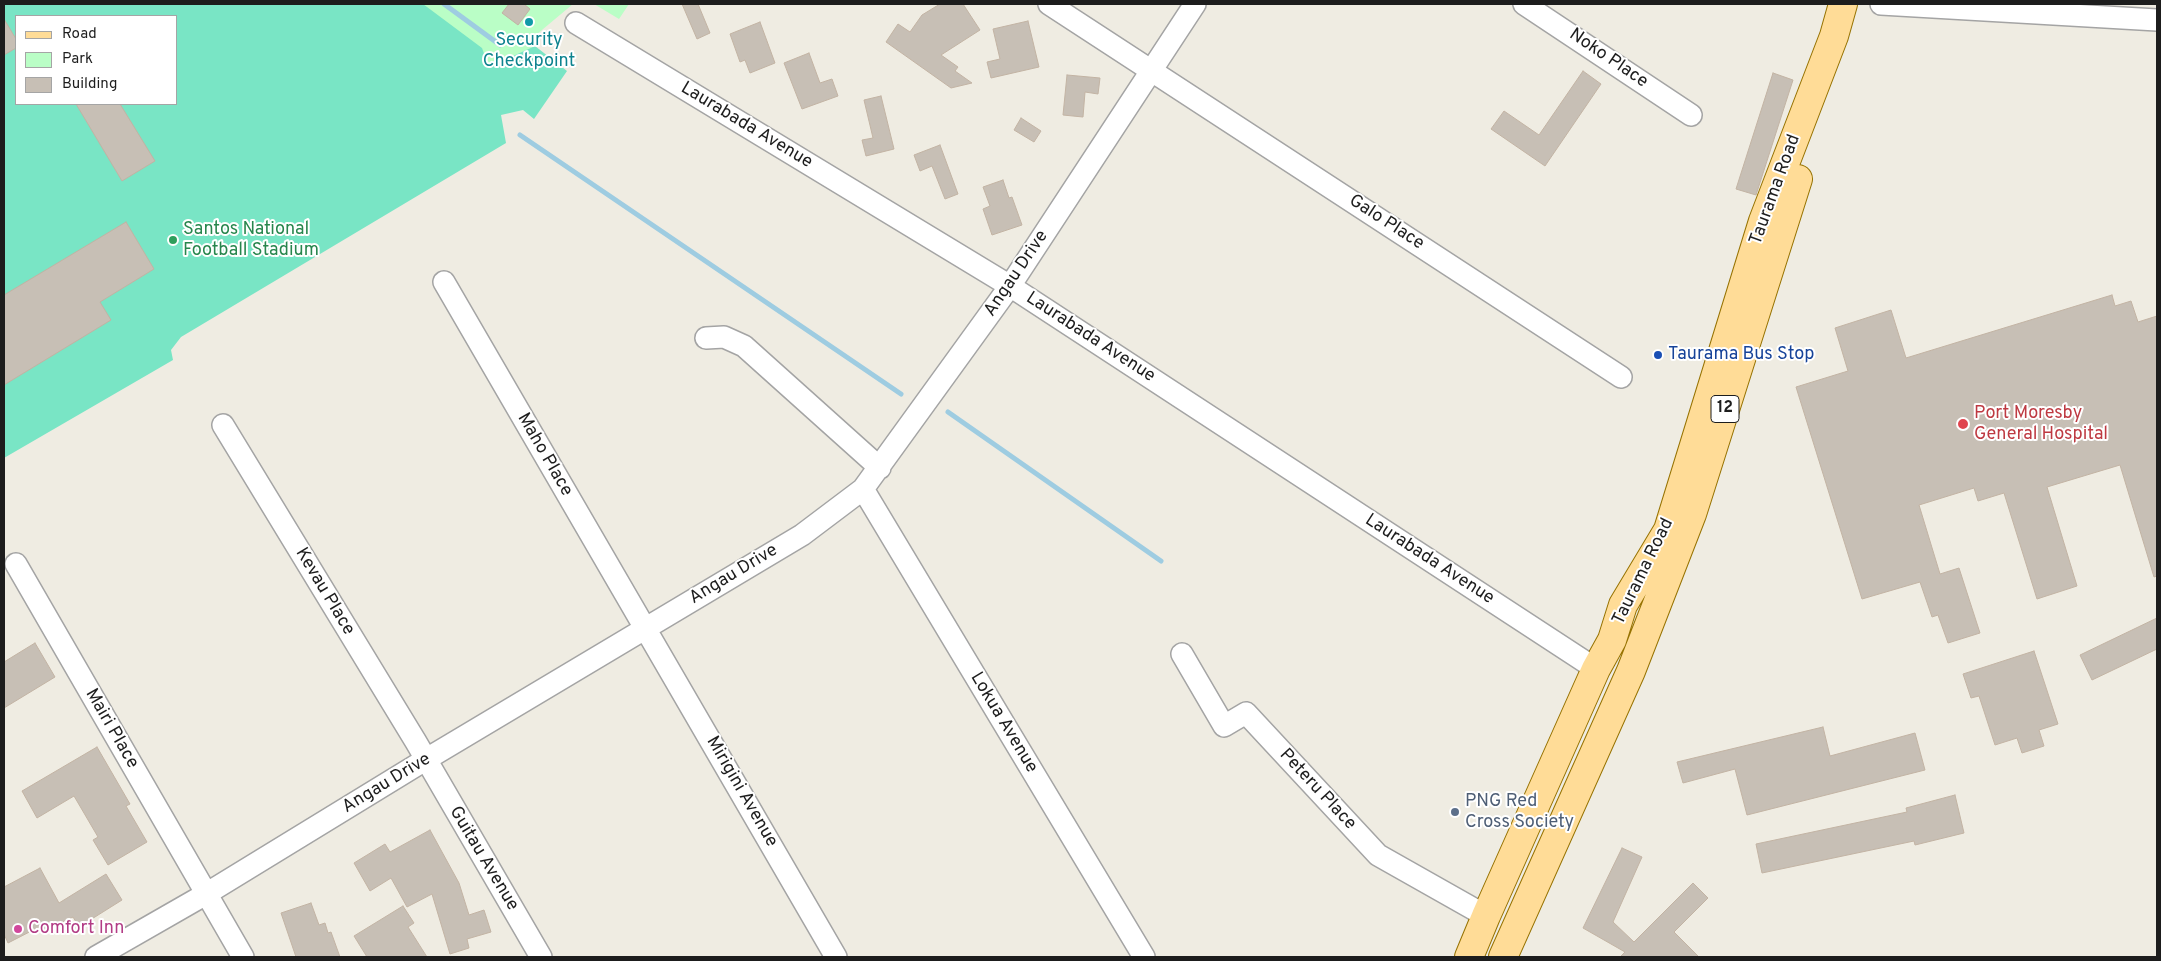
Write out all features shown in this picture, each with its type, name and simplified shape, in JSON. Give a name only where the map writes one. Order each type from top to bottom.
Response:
[{"type":"main road","name":"Taurama Road","points":[[1470,957],[1486,916],[1596,668],[1612,640],[1623,605],[1668,530],[1763,221],[1834,36],[1843,4]]},
{"type":"main road","name":"Taurama Road","points":[[1503,957],[1631,671],[1692,514],[1788,210],[1858,4]]},
{"type":"street","name":"Galo Place","points":[[1049,4],[1621,377]]},
{"type":"street","name":"Angau Drive","points":[[96,957],[206,894],[645,627],[802,535],[863,490],[1010,286],[1195,4]]},
{"type":"street","name":"Noko Place","points":[[1524,4],[1691,115]]},
{"type":"street","points":[[1880,4],[2157,20]]},
{"type":"street","name":"Laurabada Avenue","points":[[576,23],[1010,286],[1596,668]]},
{"type":"street","name":"Maho Place","points":[[444,282],[645,627]]},
{"type":"street","points":[[706,338],[724,337],[744,346],[880,468]]},
{"type":"street","name":"Kevau Place","points":[[223,425],[425,760]]},
{"type":"street","name":"Lokua Avenue","points":[[863,490],[1144,957]]},
{"type":"street","name":"Mairi Place","points":[[16,564],[243,957]]},
{"type":"street","name":"Mirigini Avenue","points":[[645,627],[836,957]]},
{"type":"street","name":"Peteru Place","points":[[1182,654],[1224,726],[1246,713],[1378,855],[1486,916]]},
{"type":"street","name":"Guitau Avenue","points":[[425,760],[541,957]]},
{"type":"green space","name":"Santos National Football Stadium","points":[[4,4],[423,4],[482,48],[489,67],[535,46],[567,71],[534,119],[523,110],[501,115],[506,143],[181,337],[171,350],[173,360],[4,458]]},
{"type":"green space","points":[[423,4],[573,4],[530,40],[535,46],[489,68]]},
{"type":"green space","points":[[594,4],[629,4],[619,19]]},
{"type":"building","points":[[509,4],[524,4],[530,9],[518,25],[502,13]]},
{"type":"building","points":[[682,4],[698,4],[710,33],[697,39]]},
{"type":"building","points":[[940,4],[963,4],[980,30],[941,55],[958,67],[955,71],[972,83],[951,88],[886,42],[898,24],[910,32],[922,15]]},
{"type":"building","points":[[4,19],[15,37],[15,49],[4,55]]},
{"type":"building","points":[[1028,21],[1039,67],[991,78],[987,62],[1000,59],[993,29]]},
{"type":"building","points":[[760,22],[775,63],[750,73],[745,60],[740,62],[730,34]]},
{"type":"building","points":[[809,53],[820,83],[832,79],[838,96],[802,109],[784,63]]},
{"type":"building","points":[[1583,71],[1601,84],[1545,166],[1491,129],[1504,111],[1539,135]]},
{"type":"building","points":[[1773,73],[1793,80],[1756,195],[1736,189]]},
{"type":"building","points":[[1067,75],[1100,78],[1098,94],[1085,92],[1083,117],[1063,115]]},
{"type":"building","points":[[881,96],[894,149],[866,156],[862,140],[873,138],[864,100]]},
{"type":"building","points":[[77,105],[121,105],[155,161],[122,181]]},
{"type":"building","points":[[1021,118],[1041,131],[1034,142],[1014,130]]},
{"type":"building","points":[[940,145],[958,194],[945,199],[932,166],[920,171],[914,155]]},
{"type":"building","points":[[1003,180],[1009,198],[1012,197],[1022,225],[992,235],[983,209],[990,206],[983,187]]},
{"type":"building","points":[[126,222],[154,269],[100,302],[111,320],[4,385],[4,295]]},
{"type":"building","points":[[2112,295],[2115,306],[2131,301],[2138,322],[2157,316],[2157,576],[2154,577],[2120,465],[2047,487],[2077,586],[2037,599],[2004,493],[1978,501],[1974,488],[1919,505],[1940,574],[1959,568],[1980,633],[1948,643],[1938,615],[1932,617],[1920,582],[1862,599],[1796,387],[1848,371],[1835,328],[1891,310],[1906,358]]},
{"type":"building","points":[[2157,618],[2157,649],[2092,680],[2080,655]]},
{"type":"building","points":[[35,643],[55,677],[4,708],[4,662]]},
{"type":"building","points":[[2034,651],[2058,724],[2039,730],[2044,746],[2022,753],[2017,738],[1995,745],[1979,696],[1971,698],[1963,674]]},
{"type":"building","points":[[1823,727],[1830,756],[1915,733],[1925,770],[1747,815],[1735,769],[1683,783],[1677,762]]},
{"type":"building","points":[[97,747],[130,804],[126,806],[147,842],[108,865],[93,840],[98,837],[74,796],[37,818],[22,791]]},
{"type":"building","points":[[1955,795],[1964,833],[1915,845],[1914,841],[1762,873],[1756,844],[1907,812],[1906,808]]},
{"type":"building","points":[[430,830],[459,883],[469,915],[484,910],[491,932],[467,939],[469,948],[450,954],[432,894],[407,907],[391,878],[370,891],[354,863],[385,844],[390,852]]},
{"type":"building","points":[[1622,848],[1642,857],[1613,922],[1634,942],[1693,883],[1708,898],[1674,932],[1699,957],[1620,957],[1625,952],[1583,928]]},
{"type":"building","points":[[40,868],[59,903],[106,874],[122,900],[79,927],[73,917],[44,932],[41,926],[8,943],[4,934],[4,887]]},
{"type":"building","points":[[311,903],[319,925],[325,923],[328,933],[331,932],[340,957],[296,957],[281,913]]},
{"type":"building","points":[[403,906],[414,923],[408,927],[427,957],[367,957],[354,936]]},
{"type":"waterway","points":[[444,4],[500,45]]},
{"type":"waterway","points":[[520,135],[901,394]]},
{"type":"waterway","points":[[948,412],[1161,561]]},
{"type":"place","name":"Security Checkpoint","points":[[529,22]]},
{"type":"place","name":"Santos National Football Stadium","points":[[173,240]]},
{"type":"place","name":"Taurama Bus Stop","points":[[1658,355]]},
{"type":"place","name":"Port Moresby General Hospital","points":[[1963,424]]},
{"type":"place","name":"PNG Red Cross Society","points":[[1455,812]]},
{"type":"place","name":"Comfort Inn","points":[[18,929]]}]
